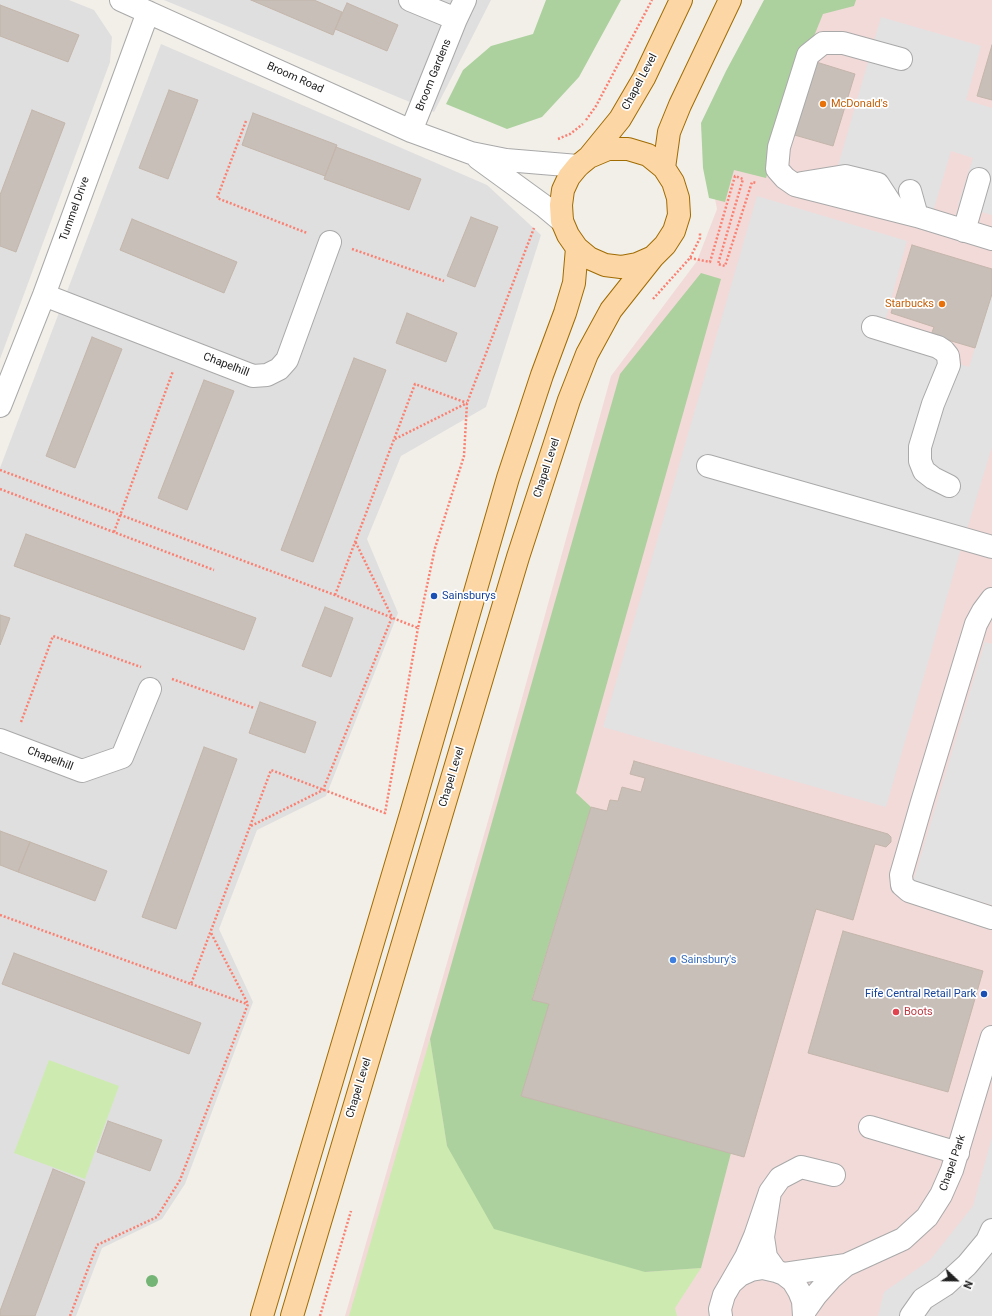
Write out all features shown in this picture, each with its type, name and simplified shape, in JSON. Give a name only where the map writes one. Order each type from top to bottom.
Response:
[{"type":"main road","name":"Chapel Level","points":[[652,257],[638,264],[621,267],[605,265],[590,258],[576,248],[568,235],[562,221],[561,205],[563,190],[569,177],[620,119],[644,78],[681,0]]},
{"type":"main road","points":[[664,168],[669,132],[680,105],[730,0]]},
{"type":"main road","name":"Chapel Level","points":[[292,1316],[518,557],[568,400],[587,354],[611,310],[652,257],[665,245],[674,231],[679,215],[678,198],[673,182],[664,168],[648,155],[628,149],[608,149],[583,161]]},
{"type":"main road","points":[[262,1316],[409,822],[508,478],[574,283],[576,248]]},
{"type":"street","name":"Broom Road","points":[[121,0],[411,131],[470,153],[506,160],[536,163],[583,161]]},
{"type":"street","name":"Broom Gardens","points":[[410,0],[460,10],[411,131]]},
{"type":"street","name":"Tummel Drive","points":[[0,406],[44,295],[148,12]]},
{"type":"street","points":[[901,59],[843,43],[823,43],[808,55],[779,147],[777,169],[784,178],[795,184],[917,216],[992,239]]},
{"type":"street","name":"Broom Road","points":[[470,153],[532,197],[562,221]]},
{"type":"street","points":[[964,231],[979,179]]},
{"type":"street","points":[[910,191],[917,216]]},
{"type":"street","name":"Chapelhill","points":[[44,295],[253,376],[267,375],[279,370],[287,360],[330,242]]},
{"type":"street","points":[[873,327],[938,347],[948,356],[949,364],[933,404],[920,448],[920,461],[924,471],[933,478],[949,486]]},
{"type":"street","points":[[708,466],[992,547]]},
{"type":"street","points":[[992,599],[976,624],[901,875],[902,885],[909,891],[992,918]]},
{"type":"street","name":"Chapelhill","points":[[6,742],[82,771],[122,757],[150,689]]},
{"type":"street","name":"Chapel Park","points":[[804,1314],[816,1295],[831,1278],[846,1266],[903,1239],[927,1217],[942,1195],[958,1153],[992,1037]]},
{"type":"street","points":[[870,1127],[958,1153]]},
{"type":"street","points":[[731,1283],[749,1250],[770,1192],[780,1178],[801,1167],[834,1175]]},
{"type":"street","points":[[770,1192],[762,1237],[766,1257],[780,1272]]},
{"type":"street","points":[[911,1316],[923,1299],[945,1285],[967,1265],[987,1241],[992,1230]]},
{"type":"street","name":"Chapel Park","points":[[721,1316],[720,1309],[724,1295],[731,1283],[740,1275],[751,1270],[763,1268],[780,1272],[846,1266]]},
{"type":"street","name":"Chapel Park","points":[[780,1272],[792,1281],[799,1290],[803,1301],[804,1314]]},
{"type":"path","points":[[536,163],[546,142],[558,140],[570,134],[583,124],[596,106],[652,0]]},
{"type":"path","points":[[246,121],[217,198],[330,242],[444,281]]},
{"type":"path","points":[[690,258],[710,262],[735,176],[743,178],[718,264],[725,266],[752,182],[757,184]]},
{"type":"path","points":[[191,984],[271,770],[385,813],[418,628],[435,548],[464,456],[467,403],[536,224]]},
{"type":"path","points":[[648,304],[690,258],[700,238],[701,230]]},
{"type":"path","points":[[114,532],[181,348]]},
{"type":"path","points":[[334,595],[415,384],[467,403]]},
{"type":"path","points":[[394,440],[467,403]]},
{"type":"path","points":[[0,470],[418,628]]},
{"type":"path","points":[[0,489],[214,570]]},
{"type":"path","points":[[251,826],[324,790],[392,617],[355,541]]},
{"type":"path","points":[[6,742],[53,636],[142,668]]},
{"type":"path","points":[[171,678],[254,708]]},
{"type":"path","points":[[0,915],[248,1004]]},
{"type":"path","points":[[70,1316],[97,1245],[156,1217],[180,1180],[248,1004],[211,932]]},
{"type":"path","points":[[320,1316],[351,1209]]},
{"type":"shaded area","points":[[0,0],[69,0],[94,10],[112,37],[110,62],[0,359]]},
{"type":"shaded area","points":[[164,0],[491,0],[434,112]]},
{"type":"shaded area","name":"Fife Central Retail Park","points":[[774,0],[992,0],[992,1316],[345,1316],[490,814],[611,376],[697,261],[717,209],[701,128]]},
{"type":"shaded area","points":[[881,17],[981,46],[966,100],[992,108],[992,215],[958,205],[973,158],[951,151],[933,212],[833,183]]},
{"type":"shaded area","points":[[161,44],[487,185],[541,235],[486,407],[401,456],[367,539],[398,613],[326,796],[257,830],[219,929],[253,1002],[185,1184],[162,1219],[102,1248],[76,1316],[0,1316],[0,468]]},
{"type":"shaded area","points":[[757,196],[907,241],[880,340],[969,367],[992,294],[992,447],[886,807],[603,727]]},
{"type":"shaded area","points":[[985,642],[992,644],[992,905],[913,882]]},
{"type":"shaded area","points":[[992,1137],[992,1316],[878,1316],[884,1292],[930,1260],[973,1206]]},
{"type":"green space","points":[[546,0],[621,0],[579,77],[542,117],[507,129],[446,104],[463,70],[491,46],[533,34]]},
{"type":"green space","points":[[764,0],[856,0],[854,6],[823,14],[812,41],[766,178],[734,170],[725,202],[709,198],[703,168],[701,123],[726,71]]},
{"type":"green space","points":[[701,273],[721,279],[576,793],[591,807],[532,999],[549,1004],[521,1096],[731,1153],[701,1268],[645,1272],[494,1229],[447,1146],[430,1039],[620,374]]},
{"type":"green space","points":[[430,1039],[447,1146],[645,1272],[701,1268],[675,1308],[677,1316],[349,1316]]},
{"type":"green space","points":[[49,1060],[119,1086],[85,1179],[14,1153]]},
{"type":"building","points":[[251,0],[314,0],[342,12],[333,35]]},
{"type":"building","points":[[347,3],[398,25],[387,51],[335,29]]},
{"type":"building","points":[[0,5],[79,35],[68,62],[0,36]]},
{"type":"building","points":[[992,45],[992,100],[977,96]]},
{"type":"building","name":"McDonald's","points":[[813,61],[855,74],[833,146],[791,134]]},
{"type":"building","points":[[169,90],[198,100],[168,179],[139,168]]},
{"type":"building","points":[[32,110],[65,123],[16,252],[0,246],[0,195]]},
{"type":"building","points":[[253,113],[337,145],[325,176],[242,145]]},
{"type":"building","points":[[336,147],[421,179],[409,210],[324,179]]},
{"type":"building","points":[[471,217],[498,227],[475,287],[447,276]]},
{"type":"building","points":[[132,219],[237,262],[224,293],[120,250]]},
{"type":"building","name":"Starbucks","points":[[912,245],[992,269],[992,294],[975,348],[931,335],[934,327],[891,313]]},
{"type":"building","points":[[407,313],[457,333],[446,362],[396,343]]},
{"type":"building","points":[[92,337],[122,349],[75,468],[46,456]]},
{"type":"building","points":[[354,358],[386,370],[313,562],[281,550]]},
{"type":"building","points":[[204,380],[234,391],[187,510],[158,498]]},
{"type":"building","points":[[26,534],[256,618],[244,650],[14,566]]},
{"type":"building","points":[[325,607],[353,618],[331,677],[302,666]]},
{"type":"building","points":[[0,615],[10,618],[0,645]]},
{"type":"building","points":[[260,702],[316,722],[305,753],[249,733]]},
{"type":"building","points":[[204,747],[237,759],[176,929],[142,917]]},
{"type":"building","name":"Sainsbury's","points":[[634,761],[888,834],[891,837],[891,842],[886,847],[875,844],[853,920],[816,909],[744,1157],[521,1096],[549,1004],[532,1000],[591,807],[607,811],[610,800],[618,801],[622,787],[641,792],[645,778],[630,774]]},
{"type":"building","points":[[0,831],[30,842],[18,872],[0,865]]},
{"type":"building","points":[[30,842],[107,871],[95,901],[18,872]]},
{"type":"building","name":"Boots","points":[[843,931],[983,971],[948,1092],[808,1053]]},
{"type":"building","points":[[14,953],[201,1023],[189,1054],[2,984]]},
{"type":"building","points":[[108,1121],[162,1140],[150,1171],[97,1152]]},
{"type":"building","points":[[53,1169],[85,1182],[35,1316],[0,1316],[0,1311]]},
{"type":"place","name":"McDonald's","points":[[823,104]]},
{"type":"place","name":"Starbucks","points":[[942,304]]},
{"type":"place","name":"Sainsburys","points":[[434,596]]},
{"type":"place","name":"Sainsbury's","points":[[673,960]]},
{"type":"place","name":"Fife Central Retail Park","points":[[984,994]]},
{"type":"place","name":"Boots","points":[[896,1012]]}]
